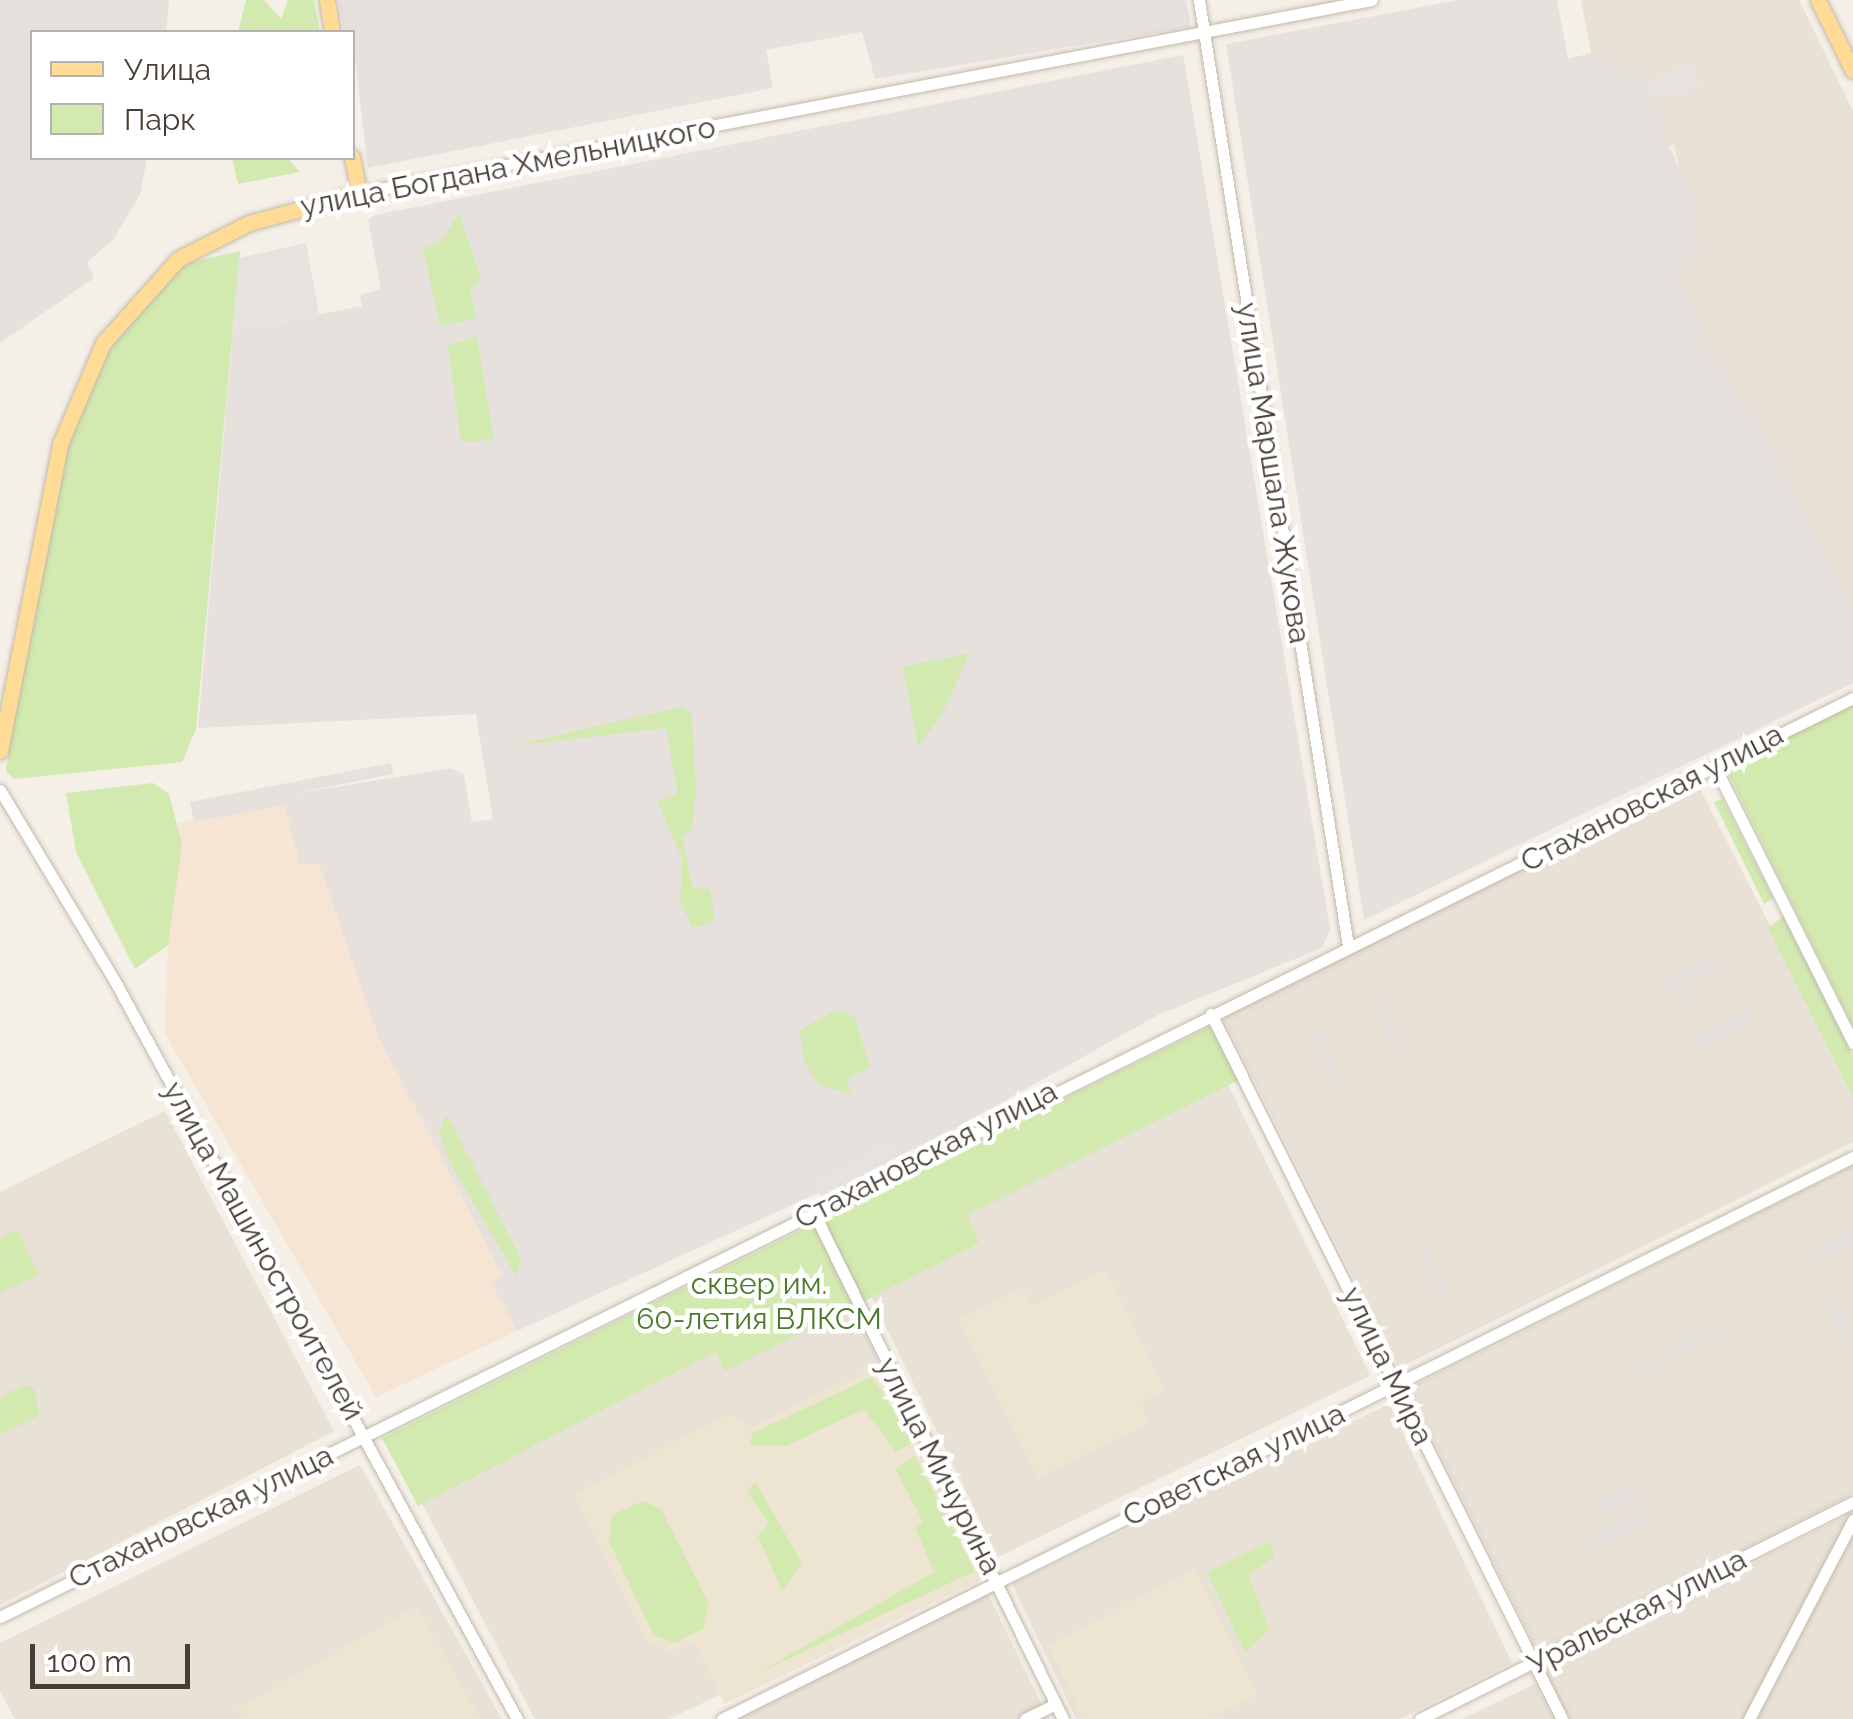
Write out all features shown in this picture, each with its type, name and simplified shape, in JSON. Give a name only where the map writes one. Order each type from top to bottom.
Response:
[{"type":"main road","points":[[327,0],[332,30]]},
{"type":"main road","points":[[1818,0],[1853,71]]},
{"type":"main road","points":[[353,160],[359,193]]},
{"type":"main road","name":"улица Богдана Хмельницкого","points":[[0,751],[60,444],[103,343],[178,259],[250,223],[359,193]]},
{"type":"street","name":"улица Маршала Жукова","points":[[1199,0],[1348,946]]},
{"type":"street","name":"улица Богдана Хмельницкого","points":[[359,193],[1372,0]]},
{"type":"street","name":"Стахановская улица","points":[[0,1616],[1853,698]]},
{"type":"street","points":[[1715,767],[1853,1042]]},
{"type":"street","name":"улица Машиностроителей","points":[[0,790],[364,1435],[517,1719]]},
{"type":"street","name":"улица Мира","points":[[1212,1014],[1562,1719]]},
{"type":"street","name":"Советская улица","points":[[722,1719],[1853,1157]]},
{"type":"street","name":"улица Мичурина","points":[[814,1213],[1063,1719]]},
{"type":"street","name":"Уральская улица","points":[[1420,1719],[1534,1666],[1853,1502]]},
{"type":"street","points":[[1748,1719],[1853,1520]]},
{"type":"street","points":[[1026,1719],[1056,1704]]},
{"type":"shaded area","points":[[0,0],[169,0],[166,30],[30,30],[30,160],[147,160],[140,195],[113,240],[87,262],[94,278],[0,343]]},
{"type":"shaded area","points":[[338,0],[1186,0],[1191,27],[875,79],[862,32],[766,50],[773,88],[368,168],[355,30],[344,30]]},
{"type":"shaded area","points":[[1459,0],[1557,0],[1568,59],[1591,53],[1642,75],[1654,108],[1663,105],[1668,116],[1657,121],[1698,207],[1699,258],[1679,273],[1716,362],[1781,459],[1853,613],[1853,683],[1364,920],[1226,44]]},
{"type":"shaded area","points":[[1581,0],[1799,0],[1853,111],[1853,613],[1781,459],[1716,362],[1678,272],[1699,258],[1674,144],[1666,147],[1657,120],[1667,116],[1654,109],[1642,75],[1591,53]]},
{"type":"shaded area","points":[[1183,55],[1330,929],[1322,948],[1158,1015],[938,1138],[517,1331],[491,1283],[503,1276],[378,1036],[319,864],[300,864],[285,805],[194,822],[190,802],[391,763],[393,774],[293,794],[452,768],[464,775],[472,822],[493,819],[476,714],[198,728],[233,331],[362,306],[360,295],[381,289],[368,220],[375,215]]},
{"type":"shaded area","points":[[1689,62],[1701,86],[1672,100],[1667,90],[1650,98],[1645,84]]},
{"type":"shaded area","points":[[306,243],[319,314],[233,331],[239,258]]},
{"type":"shaded area","points":[[1697,783],[1853,1088],[1853,1142],[1399,1368],[1220,1012]]},
{"type":"shaded area","points":[[283,796],[319,864],[378,1036],[503,1276],[491,1283],[517,1331],[376,1397],[165,1034],[172,825]]},
{"type":"shaded area","points":[[1715,953],[1719,965],[1687,983],[1694,999],[1667,992],[1661,978]]},
{"type":"shaded area","points":[[1381,999],[1400,1044],[1388,1049],[1369,1004]]},
{"type":"shaded area","points":[[1747,1009],[1753,1020],[1696,1052],[1690,1041]]},
{"type":"shaded area","points":[[1321,1030],[1343,1074],[1332,1080],[1309,1036]]},
{"type":"shaded area","points":[[1204,1035],[1370,1376],[998,1557],[832,1216]]},
{"type":"shaded area","points":[[165,1111],[334,1431],[0,1605],[0,1192]]},
{"type":"shaded area","points":[[892,1140],[897,1152],[882,1169],[822,1198],[814,1182]]},
{"type":"shaded area","points":[[1853,1165],[1853,1494],[1539,1653],[1407,1389]]},
{"type":"shaded area","points":[[1853,1231],[1853,1247],[1815,1265],[1809,1252]]},
{"type":"shaded area","points":[[818,1235],[979,1572],[669,1719],[535,1719],[393,1448]]},
{"type":"shaded area","points":[[1429,1248],[1451,1289],[1440,1296],[1418,1254]]},
{"type":"shaded area","points":[[1106,1269],[1166,1391],[1141,1403],[1150,1423],[1038,1478],[959,1319],[1023,1288],[1033,1305]]},
{"type":"shaded area","points":[[1834,1291],[1853,1329],[1852,1356],[1822,1297]]},
{"type":"shaded area","points":[[1718,1322],[1724,1333],[1646,1377],[1639,1366]]},
{"type":"shaded area","points":[[883,1363],[986,1577],[724,1704],[694,1643],[671,1652],[646,1642],[574,1494],[730,1414],[751,1427]]},
{"type":"shaded area","points":[[1389,1404],[1512,1663],[1400,1719],[1076,1719],[1012,1584]]},
{"type":"shaded area","points":[[360,1465],[502,1719],[15,1719],[0,1691],[0,1643]]},
{"type":"shaded area","points":[[1634,1480],[1641,1492],[1599,1516],[1592,1504]]},
{"type":"shaded area","points":[[1646,1504],[1654,1519],[1590,1553],[1582,1538]]},
{"type":"shaded area","points":[[1853,1513],[1853,1719],[1570,1719],[1544,1668]]},
{"type":"shaded area","points":[[1195,1569],[1258,1695],[1210,1719],[1083,1719],[1048,1645]]},
{"type":"shaded area","points":[[987,1592],[1049,1719],[738,1719]]},
{"type":"shaded area","points":[[417,1606],[481,1719],[242,1719],[236,1709]]},
{"type":"shaded area","points":[[1535,1684],[1553,1719],[1462,1719]]},
{"type":"green space","points":[[246,0],[264,0],[281,19],[288,0],[314,0],[320,30],[238,30]]},
{"type":"green space","points":[[232,160],[289,160],[300,172],[238,184]]},
{"type":"green space","points":[[459,212],[481,279],[470,289],[476,318],[440,326],[423,249],[443,240]]},
{"type":"green space","points":[[240,251],[196,729],[182,762],[14,779],[6,771],[17,689],[67,442],[95,368],[178,265]]},
{"type":"green space","points":[[477,336],[494,440],[461,442],[448,346]]},
{"type":"green space","points":[[970,653],[941,716],[918,746],[903,667]]},
{"type":"green space","points":[[1853,705],[1853,1027],[1725,767]]},
{"type":"green space","points":[[680,707],[692,713],[696,791],[692,829],[682,836],[693,888],[710,889],[715,921],[693,928],[680,902],[682,858],[657,801],[678,794],[666,728],[512,746]]},
{"type":"green space","points":[[153,783],[169,794],[182,844],[168,945],[135,969],[76,852],[66,793]]},
{"type":"green space","points":[[1722,799],[1773,898],[1764,904],[1714,802]]},
{"type":"green space","points":[[1784,916],[1853,1056],[1853,1097],[1768,928]]},
{"type":"green space","points":[[836,1010],[855,1017],[870,1067],[846,1080],[852,1095],[818,1084],[804,1061],[800,1030]]},
{"type":"green space","name":"сквер им. 60-летия ВЛКСМ","points":[[1211,1026],[1239,1080],[967,1215],[979,1243],[725,1371],[716,1351],[418,1506],[382,1438]]},
{"type":"green space","points":[[447,1114],[521,1259],[516,1276],[451,1164],[439,1132]]},
{"type":"green space","points":[[17,1230],[39,1274],[0,1293],[0,1238]]},
{"type":"green space","points":[[872,1377],[913,1442],[896,1452],[864,1409],[786,1446],[749,1445],[753,1433]]},
{"type":"green space","points":[[25,1385],[34,1388],[39,1416],[0,1434],[0,1397]]},
{"type":"green space","points":[[914,1455],[975,1571],[758,1673],[934,1572],[915,1527],[923,1522],[896,1470]]},
{"type":"green space","points":[[755,1482],[802,1563],[782,1591],[758,1536],[769,1523],[747,1492]]},
{"type":"green space","points":[[643,1501],[661,1509],[708,1602],[704,1628],[675,1643],[654,1636],[609,1541],[612,1515]]},
{"type":"green space","points":[[1269,1542],[1275,1556],[1248,1575],[1270,1629],[1245,1652],[1207,1572]]}]
